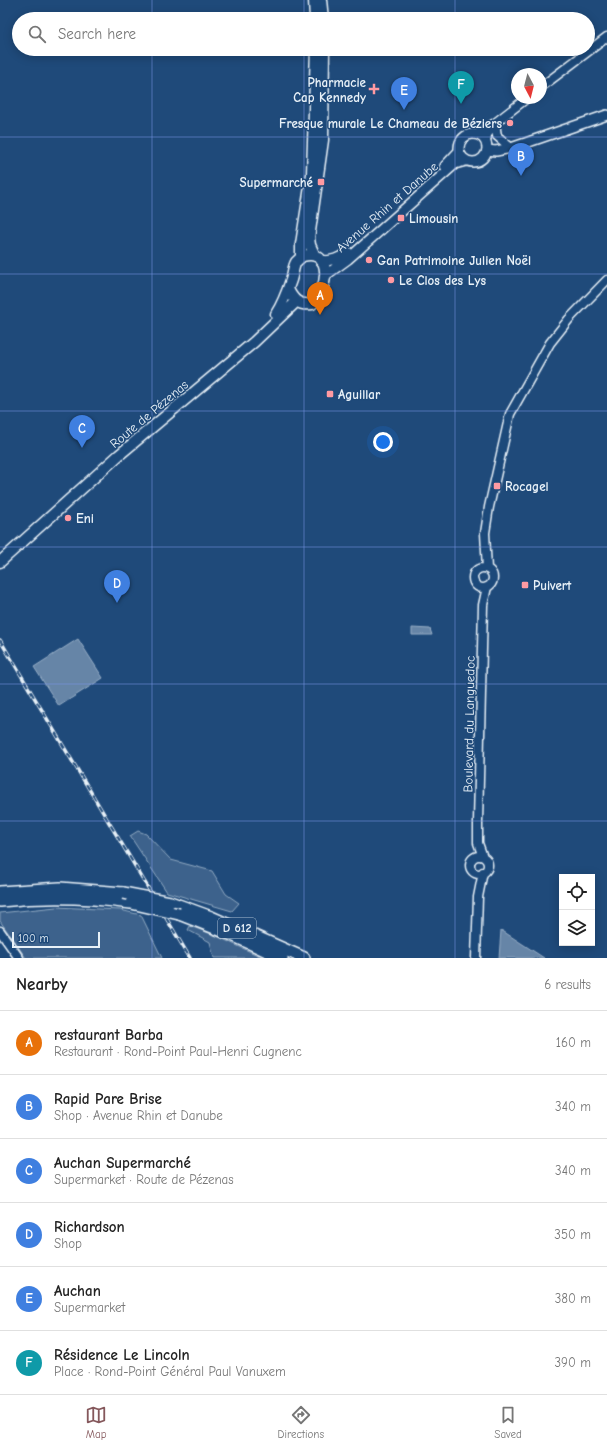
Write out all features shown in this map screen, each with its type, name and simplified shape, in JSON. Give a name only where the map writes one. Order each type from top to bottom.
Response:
[{"type":"highway","name":"D 612","points":[[0,892],[60,888],[123,893],[170,902],[211,917],[304,958]]},
{"type":"highway","name":"D 612","points":[[0,901],[63,897],[101,899],[132,903],[179,914],[230,934],[282,958]]},
{"type":"main road","points":[[314,0],[315,12]]},
{"type":"main road","points":[[321,0],[322,12]]},
{"type":"main road","points":[[302,257],[301,244],[312,174],[316,56]]},
{"type":"main road","points":[[288,289],[296,302],[305,305],[312,304],[318,299],[326,275],[325,267],[310,246],[309,238],[322,154],[324,56]]},
{"type":"main road","points":[[316,62],[320,62],[321,86],[324,102]]},
{"type":"main road","points":[[487,146],[486,154],[480,161],[475,163],[466,161],[459,151],[461,140],[466,135],[477,134],[487,146],[496,152],[607,114]]},
{"type":"main road","points":[[314,128],[318,147],[322,154]]},
{"type":"main road","name":"Avenue Rhin et Danube","points":[[318,258],[341,258],[417,193],[459,151]]},
{"type":"main road","name":"Avenue Rhin et Danube","points":[[326,275],[348,259],[455,164],[466,161]]},
{"type":"main road","points":[[225,366],[259,330],[273,319],[283,303],[296,262],[302,257],[318,258]]},
{"type":"main road","points":[[225,366],[265,332],[296,302]]},
{"type":"main road","name":"Route de Pézenas","points":[[0,562],[119,455],[225,366]]},
{"type":"street","points":[[595,46],[607,37]]},
{"type":"street","points":[[547,82],[582,56]]},
{"type":"street","points":[[477,134],[495,123],[519,104]]},
{"type":"street","points":[[487,146],[488,135],[495,123]]},
{"type":"street","points":[[495,123],[497,136],[511,148]]},
{"type":"street","points":[[487,569],[485,533],[491,492],[510,414],[550,343],[569,319],[607,280]]},
{"type":"street","points":[[478,570],[487,569],[492,573],[493,579],[491,585],[487,587],[478,586],[474,578],[485,551]]},
{"type":"street","name":"Boulevard du Languedoc","points":[[478,586],[483,605]]},
{"type":"street","name":"Boulevard du Languedoc","points":[[473,858],[478,843],[483,605],[487,587]]},
{"type":"street","name":"Boulevard du Languedoc","points":[[478,843],[483,857]]},
{"type":"street","points":[[476,958],[478,897],[483,872],[487,867],[486,860],[483,857],[476,856],[473,858],[470,865],[473,871],[478,897]]},
{"type":"street","points":[[473,871],[476,873],[483,872]]},
{"type":"street","points":[[0,931],[19,958]]},
{"type":"shaded area","points":[[412,628],[430,629],[432,635],[412,635]]},
{"type":"shaded area","points":[[78,639],[103,678],[59,706],[34,667]]},
{"type":"shaded area","points":[[138,831],[146,834],[171,860],[212,871],[226,894],[239,903],[232,911],[167,892],[130,836]]},
{"type":"shaded area","points":[[56,907],[120,910],[141,915],[162,958],[26,958],[0,921],[0,913]]},
{"type":"shaded area","points":[[190,926],[214,935],[264,958],[214,958],[210,942],[188,930]]},
{"type":"shaded area","points":[[501,930],[544,958],[499,958]]},
{"type":"railway","points":[[0,640],[190,958]]},
{"type":"place","name":"Pharmacie Cap Kennedy","points":[[374,89]]},
{"type":"place","name":"Résidence Le Lincoln","points":[[461,104]]},
{"type":"place","name":"Auchan","points":[[404,110]]},
{"type":"place","name":"Fresque murale Le Chameau de Béziers","points":[[510,123]]},
{"type":"place","name":"Rapid Pare Brise","points":[[521,176]]},
{"type":"place","name":"Supermarché","points":[[321,182]]},
{"type":"place","name":"Limousin","points":[[401,218]]},
{"type":"place","name":"Gan Patrimoine Julien Noël","points":[[369,260]]},
{"type":"place","name":"Le Clos des Lys","points":[[391,280]]},
{"type":"place","name":"restaurant Barba","points":[[320,315]]},
{"type":"place","name":"Aguillar","points":[[330,394]]},
{"type":"place","name":"Auchan Supermarché","points":[[82,448]]},
{"type":"place","name":"Rocagel","points":[[497,486]]},
{"type":"place","name":"Eni","points":[[68,518]]},
{"type":"place","name":"Puivert","points":[[525,585]]},
{"type":"place","name":"Richardson","points":[[117,603]]}]
